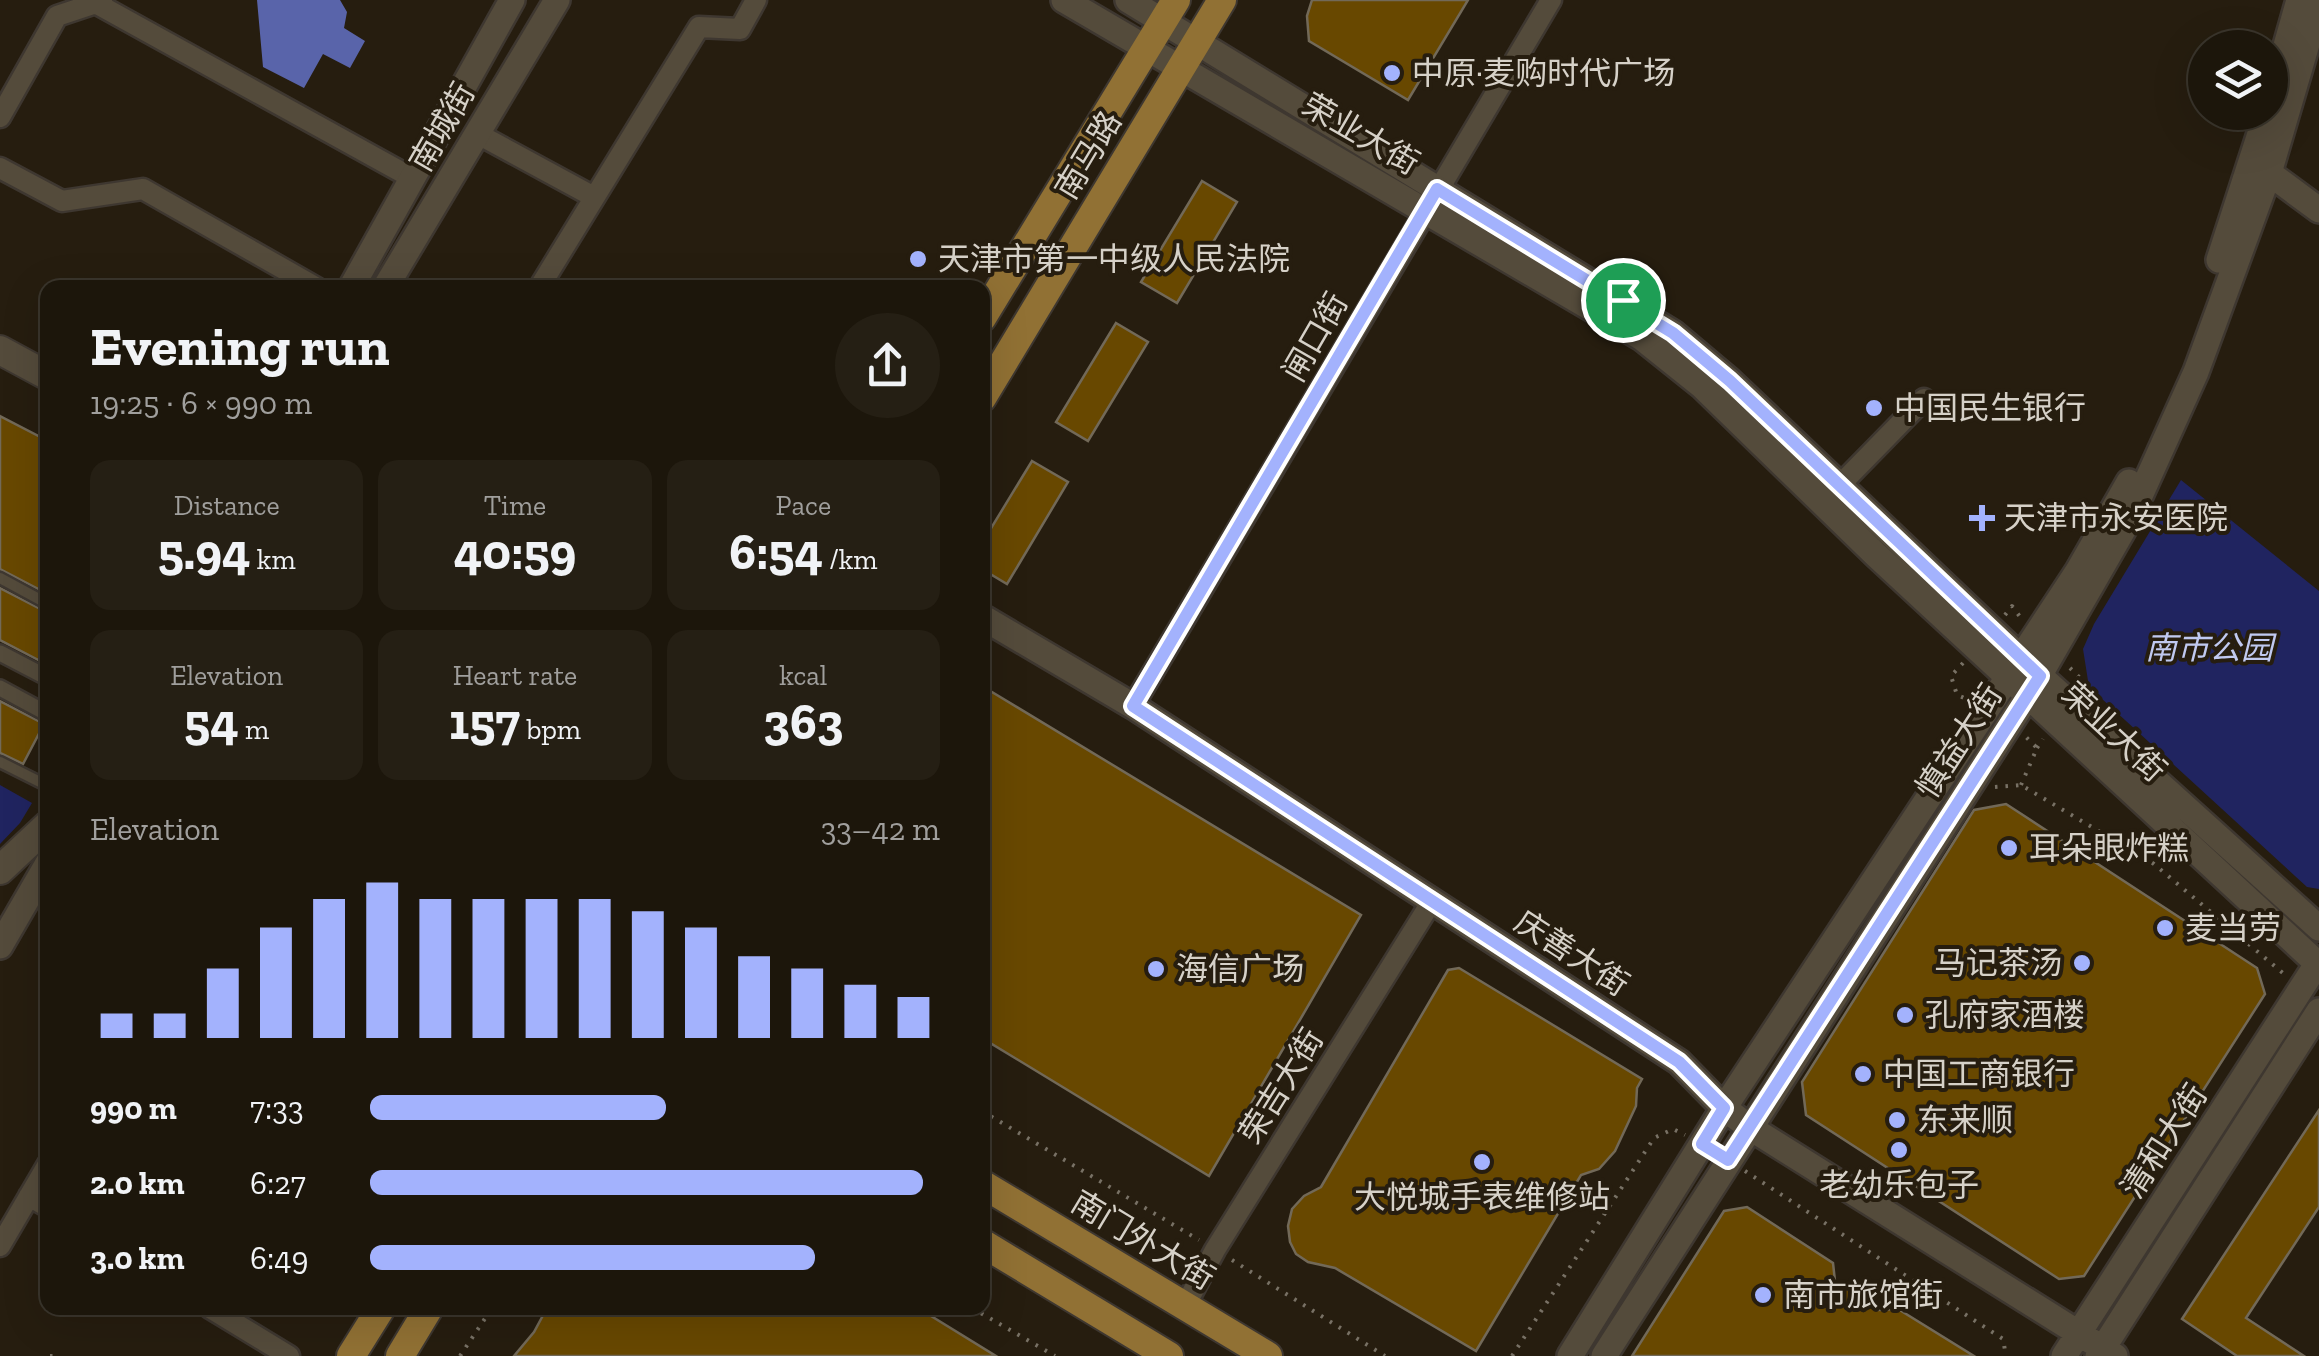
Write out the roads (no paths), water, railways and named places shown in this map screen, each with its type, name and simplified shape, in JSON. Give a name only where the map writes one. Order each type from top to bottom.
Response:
[{"type":"main road","name":"南马路","points":[[990,385],[1222,0]]},
{"type":"main road","name":"南马路","points":[[990,305],[1169,11]]},
{"type":"main road","points":[[0,350],[40,372]]},
{"type":"main road","points":[[0,870],[40,832]]},
{"type":"main road","name":"南门外大街","points":[[990,1189],[1268,1356]]},
{"type":"main road","points":[[990,1247],[1169,1356]]},
{"type":"main road","points":[[352,1356],[376,1315]]},
{"type":"main road","points":[[400,1356],[426,1315]]},
{"type":"street","name":"南城街","points":[[356,280],[512,0]]},
{"type":"street","name":"南城街","points":[[391,280],[557,0]]},
{"type":"street","points":[[543,280],[699,27],[740,28],[756,0]]},
{"type":"street","name":"荣业大街","points":[[1064,0],[1181,68],[1431,199],[1673,333],[1730,381],[1839,486],[2024,677],[2318,963]]},
{"type":"street","name":"荣业大街","points":[[1128,0],[1169,11],[1196,42],[1642,338],[1702,386],[2024,677],[2319,928]]},
{"type":"street","name":"闸口街","points":[[1133,706],[1551,0]]},
{"type":"street","points":[[2288,39],[2299,0]]},
{"type":"street","points":[[0,117],[56,16],[97,1],[414,179]]},
{"type":"street","name":"慎益大街","points":[[1604,1356],[1967,789],[2150,440],[2260,170],[2319,3]]},
{"type":"street","name":"慎益大街","points":[[2260,170],[2265,130]]},
{"type":"street","points":[[476,133],[594,197]]},
{"type":"street","points":[[0,168],[62,201],[143,189],[302,280]]},
{"type":"street","points":[[2260,170],[2319,210]]},
{"type":"street","points":[[1839,486],[1924,399]]},
{"type":"street","name":"庆善大街","points":[[990,622],[1133,706],[1679,1062],[1748,1127],[2078,1333],[2105,1354]]},
{"type":"street","points":[[0,653],[40,674]]},
{"type":"street","name":"慎益大街","points":[[1570,1356],[1724,1108],[2024,677]]},
{"type":"street","points":[[0,688],[40,710]]},
{"type":"street","points":[[0,946],[40,877]]},
{"type":"street","name":"荣吉大街","points":[[1185,1306],[1215,1250],[1432,901]]},
{"type":"street","name":"清和大街","points":[[2064,1356],[2318,963]]},
{"type":"street","name":"清和大街","points":[[2105,1354],[2319,1012]]},
{"type":"street","points":[[0,1246],[38,1202]]},
{"type":"street","points":[[222,1315],[289,1356]]},
{"type":"lane","points":[[0,578],[40,600]]},
{"type":"lane","points":[[0,762],[40,782]]},
{"type":"water","points":[[257,0],[340,0],[347,12],[344,28],[365,41],[350,68],[323,54],[304,88],[263,67]]},
{"type":"place","name":"中原·麦购时代广场","points":[[1392,73]]},
{"type":"place","name":"天津市第一中级人民法院","points":[[918,259]]},
{"type":"place","name":"中国民生银行","points":[[1874,408]]},
{"type":"place","name":"天津市永安医院","points":[[1982,518]]},
{"type":"place","name":"耳朵眼炸糕","points":[[2009,848]]},
{"type":"place","name":"麦当劳","points":[[2165,928]]},
{"type":"place","name":"马记茶汤","points":[[2082,963]]},
{"type":"place","name":"海信广场","points":[[1156,969]]},
{"type":"place","name":"孔府家酒楼","points":[[1905,1015]]},
{"type":"place","name":"中国工商银行","points":[[1863,1074]]},
{"type":"place","name":"东来顺","points":[[1897,1120]]},
{"type":"place","name":"老幼乐包子","points":[[1899,1150]]},
{"type":"place","name":"大悦城手表维修站","points":[[1482,1162]]},
{"type":"place","name":"南市旅馆街","points":[[1763,1295]]},
{"type":"park label","name":"南市公园","points":[[2209,648]]}]
